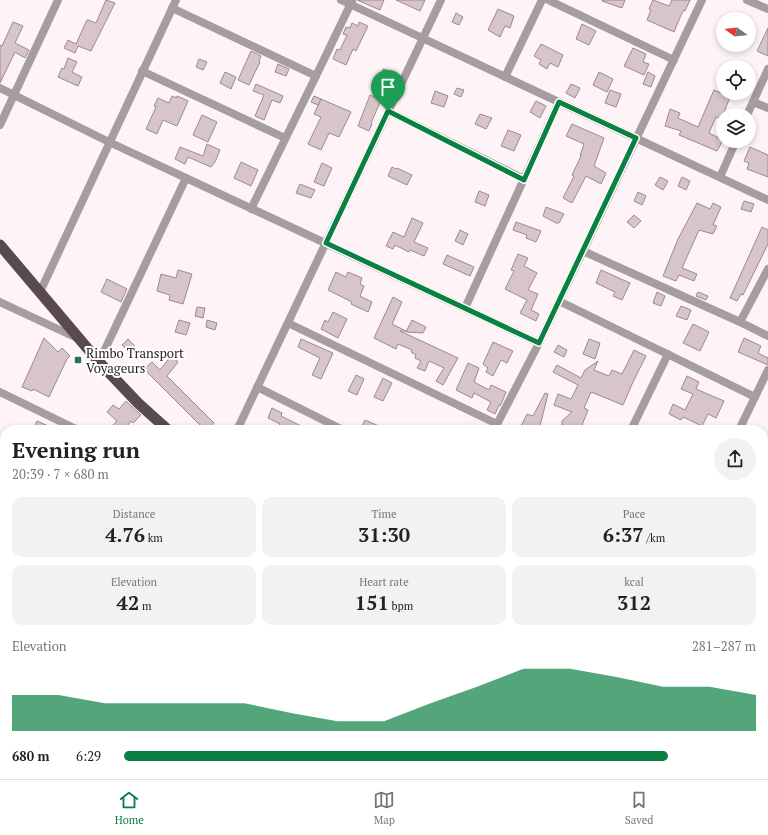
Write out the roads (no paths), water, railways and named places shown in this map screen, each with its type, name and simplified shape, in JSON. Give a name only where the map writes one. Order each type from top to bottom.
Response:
[{"type":"highway","points":[[0,245],[99,362],[163,425]]},
{"type":"street","points":[[0,125],[58,0]]},
{"type":"street","points":[[342,0],[351,2],[505,77],[768,200]]},
{"type":"street","points":[[239,425],[441,0]]},
{"type":"street","points":[[505,77],[542,0]]},
{"type":"street","points":[[548,0],[674,60]]},
{"type":"street","points":[[497,425],[539,343],[702,0]]},
{"type":"street","points":[[747,0],[768,9]]},
{"type":"street","points":[[251,208],[351,2]]},
{"type":"street","points":[[40,292],[174,4],[316,76]]},
{"type":"street","points":[[751,108],[768,69]]},
{"type":"street","points":[[142,71],[285,138]]},
{"type":"street","points":[[0,88],[109,142],[539,343]]},
{"type":"street","points":[[465,308],[559,102]]},
{"type":"street","points":[[753,102],[768,108]]},
{"type":"street","points":[[388,111],[524,180]]},
{"type":"street","points":[[720,177],[733,148]]},
{"type":"street","points":[[99,362],[186,178]]},
{"type":"street","points":[[583,251],[768,336]]},
{"type":"street","points":[[740,322],[768,269]]},
{"type":"street","points":[[559,301],[755,397]]},
{"type":"street","points":[[0,302],[81,340]]},
{"type":"street","points":[[288,323],[492,425]]},
{"type":"street","points":[[633,425],[668,354]]},
{"type":"street","points":[[741,425],[768,370]]},
{"type":"street","points":[[257,387],[333,425]]},
{"type":"street","points":[[0,392],[68,425]]},
{"type":"place","name":"Rimbo Transport Voyageurs","points":[[78,360]]}]
